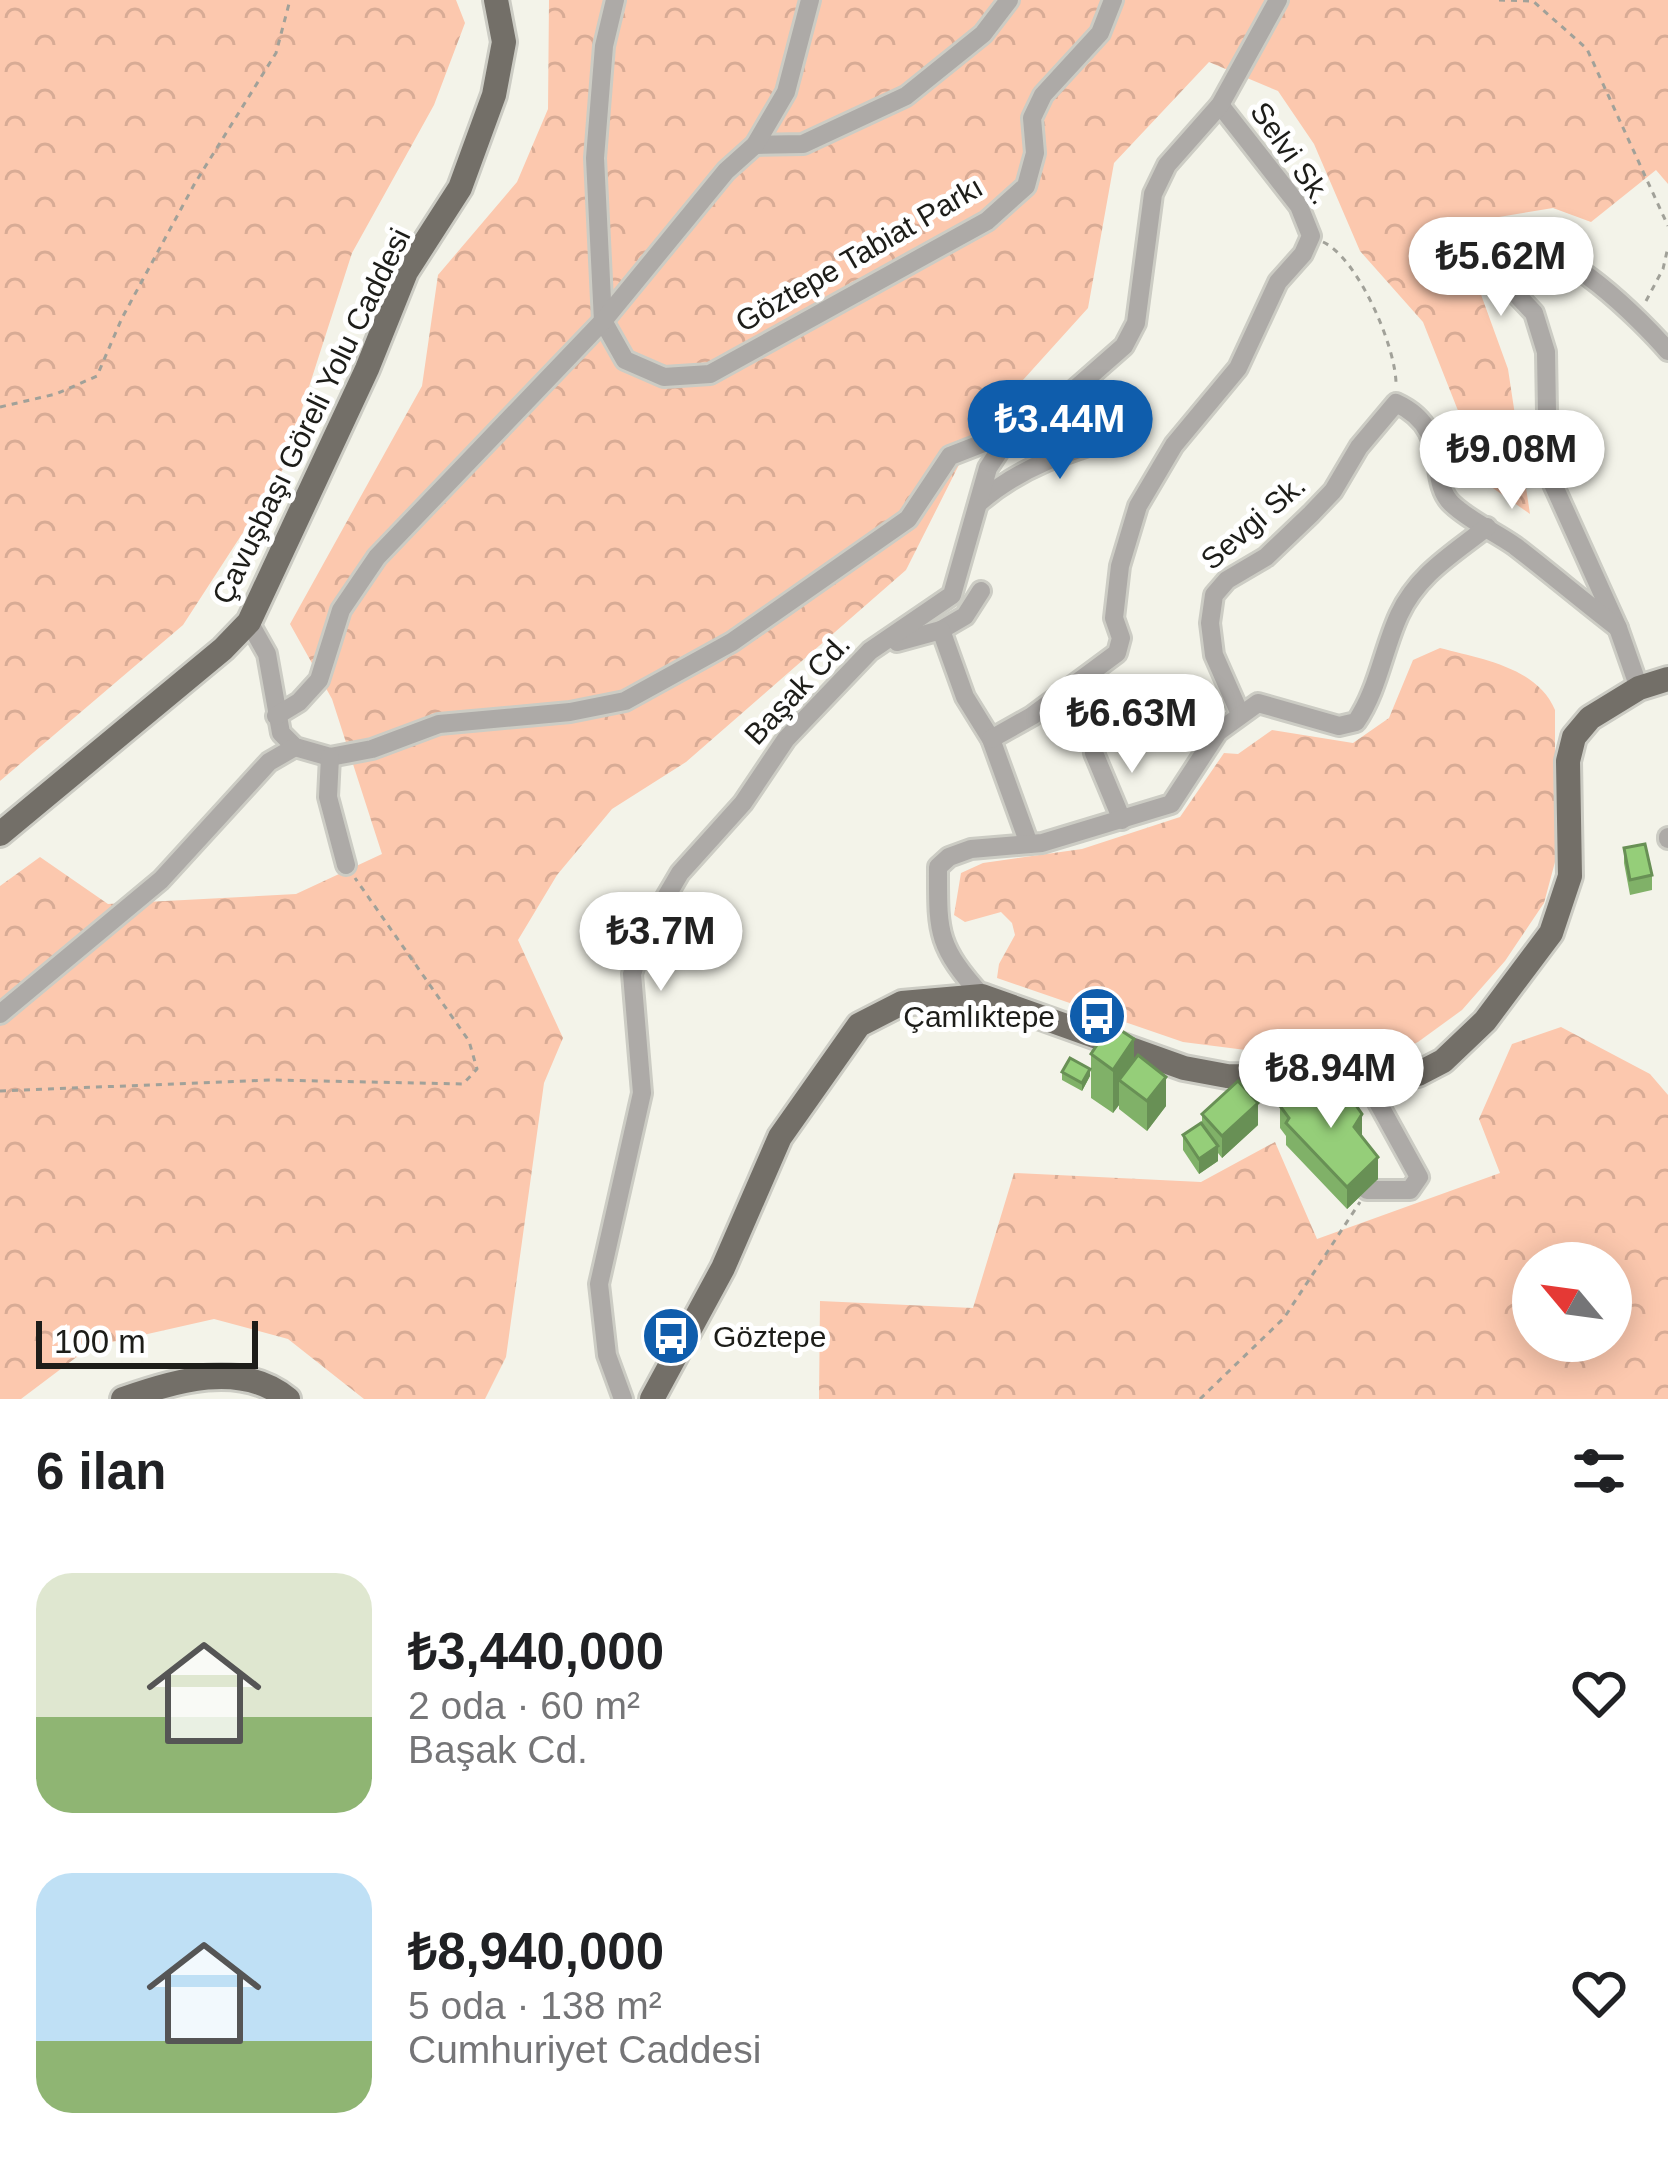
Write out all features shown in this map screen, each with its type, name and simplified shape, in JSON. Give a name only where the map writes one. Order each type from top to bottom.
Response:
[{"type":"main road","name":"Çavuşbaşı Göreli Yolu Caddesi","points":[[0,834],[223,650],[249,622],[367,369],[406,272],[460,188],[494,95],[504,42],[496,0]]},
{"type":"main road","points":[[652,1399],[723,1268],[780,1137],[860,1025],[902,1003],[982,996],[1184,1068],[1227,1076],[1365,1079],[1418,1074],[1443,1061],[1484,1021],[1551,933],[1563,908],[1570,876],[1568,761],[1574,737],[1590,718],[1639,688],[1668,679]]},
{"type":"main road","points":[[123,1399],[166,1384],[216,1376],[241,1378],[288,1399]]},
{"type":"street","points":[[603,321],[595,158],[604,46],[615,0]]},
{"type":"street","points":[[276,716],[299,702],[319,680],[340,610],[377,557],[603,321],[725,172],[755,145],[786,92],[810,0]]},
{"type":"street","points":[[755,145],[803,144],[906,96],[983,34],[1009,0]]},
{"type":"street","name":"Göztepe Tabiat Parkı","points":[[603,321],[625,360],[664,377],[710,374],[987,221],[1027,186],[1035,154],[1032,118],[1043,95],[1100,33],[1113,0]]},
{"type":"street","name":"Başak Cd.","points":[[623,1399],[607,1355],[599,1283],[642,1093],[632,974],[646,931],[680,873],[743,803],[786,739],[870,651],[952,595],[988,468],[1003,445],[1041,419],[1124,346],[1136,323],[1153,194],[1167,165],[1220,105],[1278,0]]},
{"type":"street","name":"Selvi Sk.","points":[[1220,105],[1299,206],[1311,236]]},
{"type":"street","points":[[991,739],[1032,716],[1117,652],[1121,638],[1114,618],[1120,566],[1138,506],[1174,445],[1238,368],[1278,282],[1303,254],[1311,236]]},
{"type":"street","points":[[1639,688],[1618,628],[1548,473],[1546,352],[1534,313],[1500,278],[1502,260],[1516,249],[1537,249],[1555,256],[1600,286],[1668,352]]},
{"type":"street","points":[[1402,406],[1434,440],[1441,489],[1451,504],[1618,628]]},
{"type":"street","name":"Sevgi Sk.","points":[[1240,714],[1214,655],[1210,623],[1214,595],[1311,514],[1333,491],[1359,447],[1402,406]]},
{"type":"street","points":[[976,506],[1002,483],[1045,459],[1129,433]]},
{"type":"street","points":[[249,622],[267,654],[281,734],[295,747],[330,757],[439,724],[570,712],[625,701],[732,642],[908,519],[950,456],[986,442],[1003,445]]},
{"type":"street","points":[[982,996],[957,968],[938,930],[938,867],[971,849],[1029,844],[1171,804],[1218,732],[1258,703],[1339,726],[1356,722],[1368,705],[1400,613],[1425,576],[1487,527]]},
{"type":"street","points":[[870,651],[941,630],[965,616],[981,592]]},
{"type":"street","points":[[941,630],[964,697],[991,739],[1029,844]]},
{"type":"street","points":[[0,1014],[161,880],[268,762],[295,747]]},
{"type":"street","points":[[1094,753],[1122,820]]},
{"type":"street","points":[[330,757],[328,797],[346,865]]},
{"type":"street","points":[[1365,1079],[1419,1178],[1410,1190],[1367,1190]]},
{"type":"path","points":[[0,407],[56,394],[97,376],[195,183],[276,53],[290,0]]},
{"type":"path","points":[[1499,0],[1532,1],[1587,49],[1668,226]]},
{"type":"path","points":[[1311,236],[1332,246],[1360,280],[1396,366],[1402,406]]},
{"type":"path","points":[[1636,319],[1663,268],[1668,247]]},
{"type":"path","points":[[0,1091],[272,1080],[463,1084],[477,1069],[469,1041],[346,865]]},
{"type":"path","points":[[1200,1399],[1284,1318],[1367,1190]]},
{"type":"green space","points":[[0,0],[456,0],[465,23],[434,105],[352,253],[281,474],[183,625],[0,781]]},
{"type":"green space","points":[[549,0],[1668,0],[1668,184],[1656,170],[1591,222],[1553,208],[1487,219],[1475,278],[1508,369],[1530,514],[1487,484],[1423,322],[1360,251],[1314,144],[1278,91],[1209,62],[1114,163],[1088,308],[975,433],[906,570],[686,762],[612,809],[557,875],[518,940],[563,1038],[544,1083],[506,1357],[485,1399],[364,1399],[288,1339],[214,1319],[90,1347],[21,1399],[0,1399],[0,886],[40,857],[108,904],[296,894],[382,854],[332,699],[290,624],[422,386],[438,275],[517,182],[548,109]]},
{"type":"green space","points":[[1440,648],[1522,674],[1547,695],[1555,710],[1555,862],[1544,903],[1505,961],[1462,1010],[1418,1042],[1388,1056],[1346,1056],[1269,1053],[1183,1042],[997,978],[1015,935],[1012,923],[1001,912],[965,922],[954,915],[961,873],[983,863],[1082,849],[1180,817],[1224,753],[1238,754],[1272,730],[1353,743],[1389,718],[1413,660]]},
{"type":"green space","points":[[1561,1027],[1650,1074],[1668,1095],[1668,1399],[819,1399],[820,1301],[973,1308],[1014,1173],[1201,1182],[1275,1142],[1317,1239],[1500,1173],[1479,1119],[1512,1044]]},
{"type":"building","points":[[1645,844],[1652,875],[1630,880],[1624,848]]},
{"type":"building","points":[[1111,1024],[1134,1039],[1113,1070],[1091,1054]]},
{"type":"building","points":[[1138,1055],[1166,1077],[1147,1101],[1119,1080]]},
{"type":"building","points":[[1070,1058],[1090,1069],[1082,1083],[1062,1072]]},
{"type":"building","points":[[1238,1081],[1258,1103],[1222,1136],[1202,1114]]},
{"type":"building","points":[[1324,1085],[1346,1091],[1362,1114],[1354,1127],[1378,1157],[1347,1187],[1286,1123],[1289,1118],[1280,1106],[1298,1090],[1315,1096]]},
{"type":"building","points":[[1201,1123],[1218,1146],[1199,1159],[1183,1135]]},
{"type":"place","name":"Çamlıktepe","points":[[1097,1016]]},
{"type":"place","name":"Göztepe","points":[[671,1336]]}]
